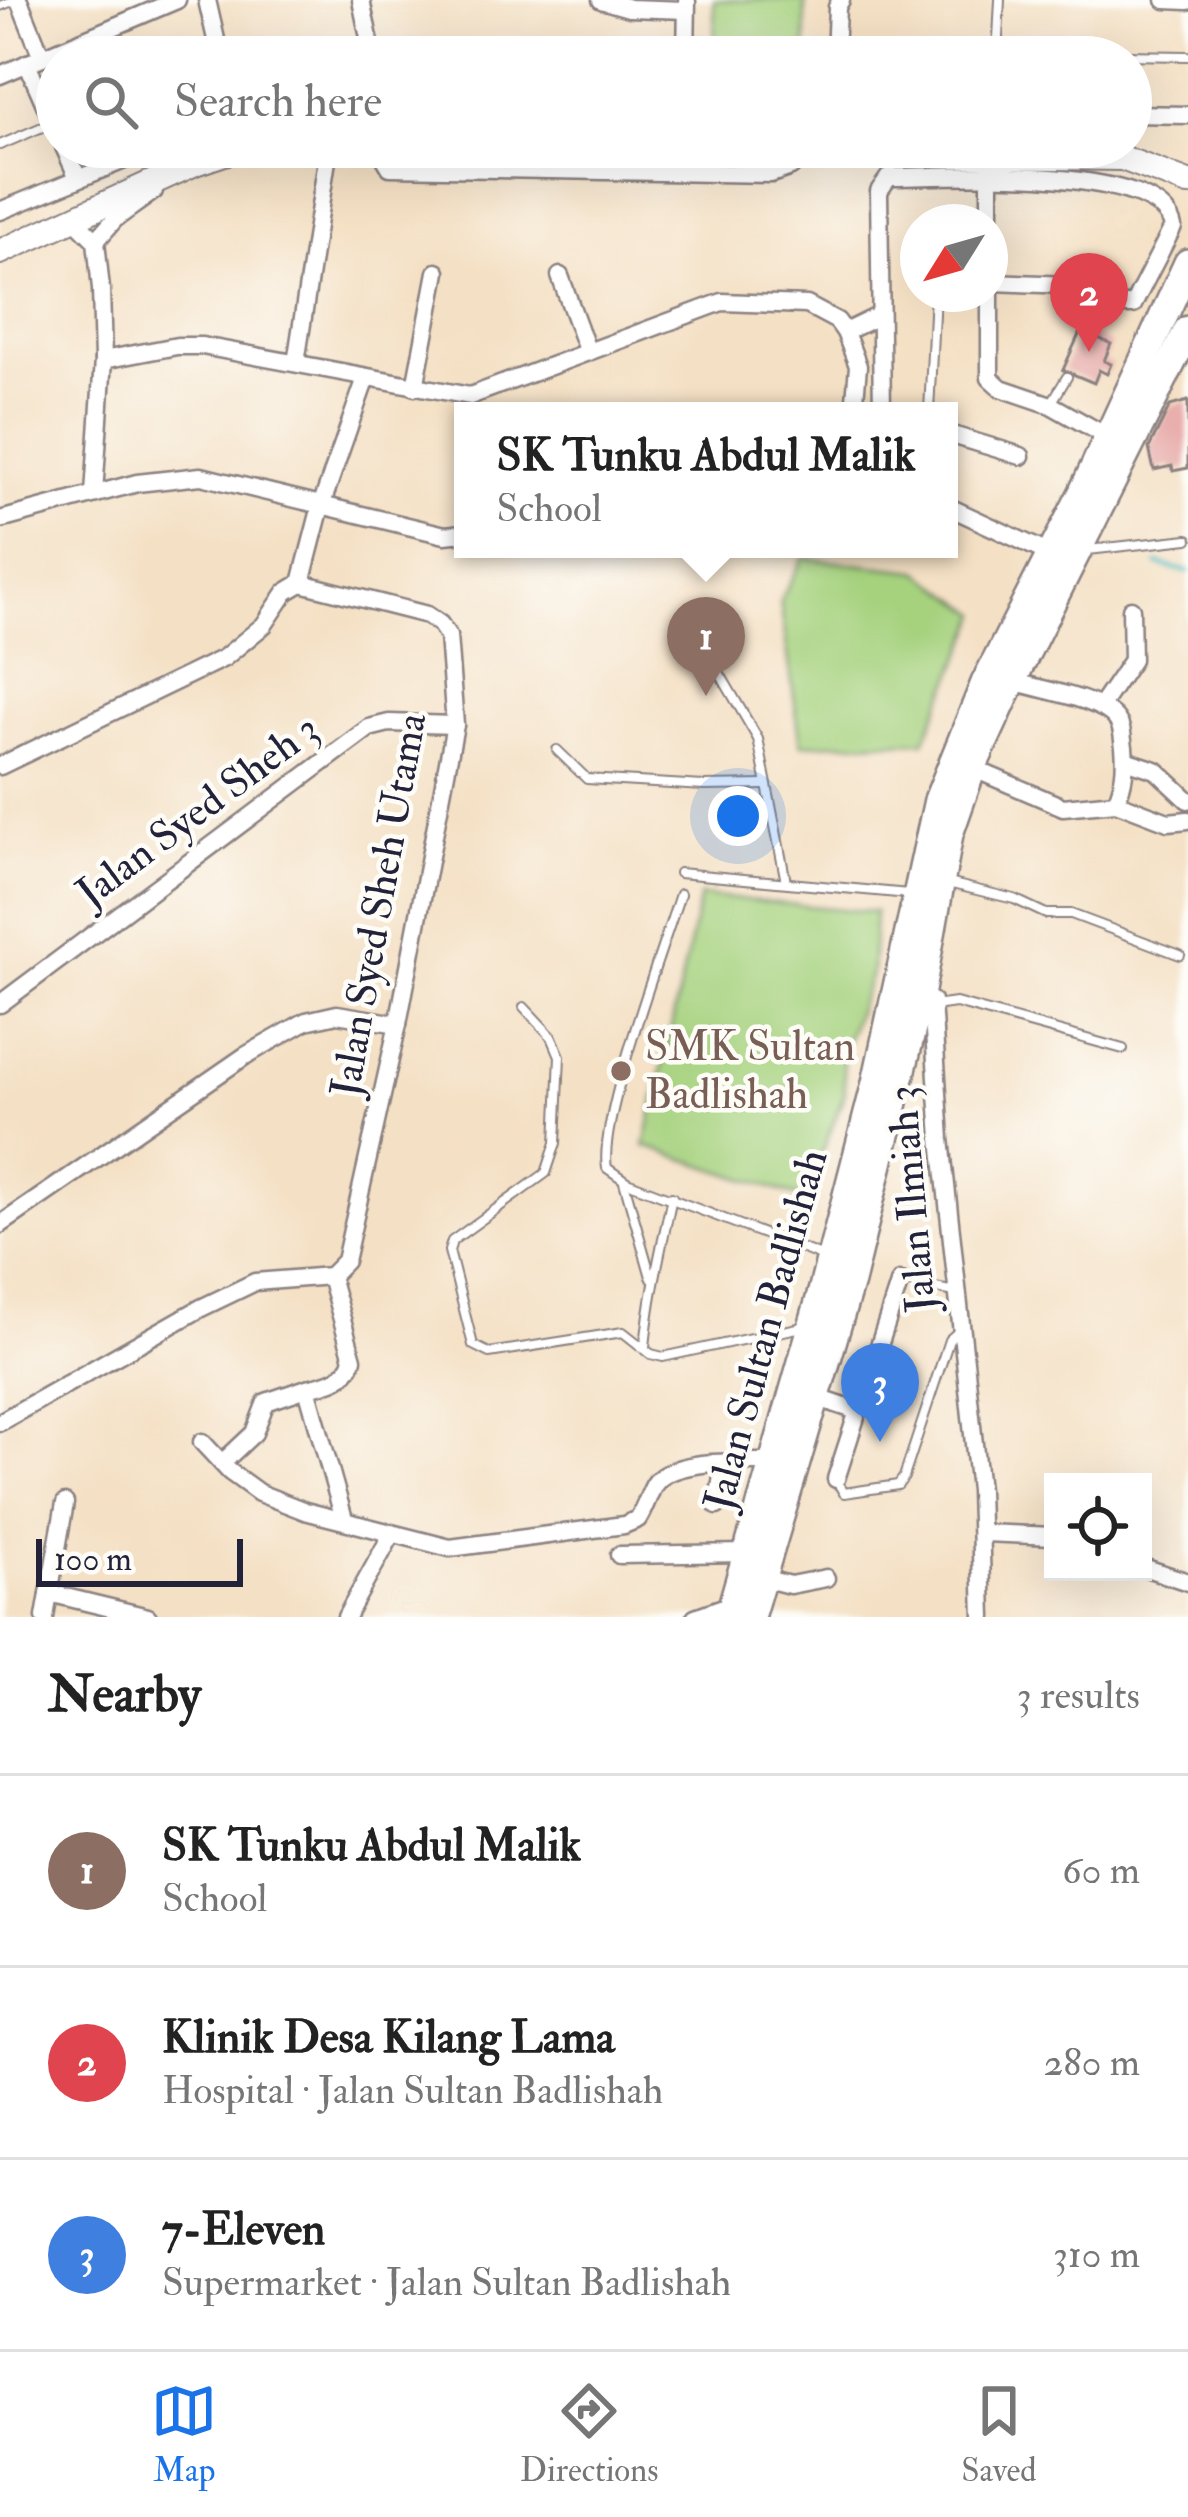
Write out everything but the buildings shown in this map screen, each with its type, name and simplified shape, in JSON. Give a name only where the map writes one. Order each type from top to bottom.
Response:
[{"type":"main road","name":"Jalan Sultan Badlishah","points":[[755,1565],[773,1462],[831,1259],[852,1226],[926,1001],[925,848],[956,747],[1188,263]]},
{"type":"main road","name":"Jalan Sultan Badlishah","points":[[737,1613],[815,1396],[886,1040],[928,888],[972,769],[1012,681],[1184,349]]},
{"type":"street","points":[[17,0],[36,66]]},
{"type":"street","points":[[91,36],[177,0]]},
{"type":"street","points":[[207,0],[216,36]]},
{"type":"street","points":[[361,0],[369,36]]},
{"type":"street","points":[[601,0],[629,8],[687,5],[686,36]]},
{"type":"street","points":[[836,36],[841,0]]},
{"type":"street","points":[[1165,0],[1188,2]]},
{"type":"street","points":[[0,75],[34,60]]},
{"type":"street","points":[[1152,114],[1188,115]]},
{"type":"street","points":[[1152,166],[1188,183]]},
{"type":"street","points":[[73,168],[78,178]]},
{"type":"street","points":[[0,212],[103,168]]},
{"type":"street","points":[[0,252],[184,168]]},
{"type":"street","points":[[96,241],[115,219],[188,168]]},
{"type":"street","points":[[296,363],[326,168]]},
{"type":"street","points":[[444,168],[771,174],[788,168]]},
{"type":"street","points":[[882,402],[879,191],[890,177],[972,168]]},
{"type":"street","points":[[990,168],[991,204]]},
{"type":"street","points":[[1005,168],[1101,183],[1162,208],[1173,227],[1133,305],[1125,308],[1069,285],[1008,283]]},
{"type":"street","points":[[74,219],[96,241],[103,360],[94,494]]},
{"type":"street","points":[[415,387],[437,272]]},
{"type":"street","points":[[560,276],[586,350]]},
{"type":"street","points":[[103,360],[191,346],[470,396],[586,350],[722,302],[740,300],[807,305],[837,321],[858,367],[855,402]]},
{"type":"street","points":[[991,312],[990,378],[1001,388],[1051,405],[1108,437]]},
{"type":"street","points":[[845,332],[880,315]]},
{"type":"street","points":[[0,766],[224,658],[265,625],[286,592],[301,583],[321,506],[365,378]]},
{"type":"street","points":[[958,437],[1021,455]]},
{"type":"street","points":[[0,520],[137,483],[201,476],[454,534]]},
{"type":"street","points":[[958,511],[1050,554]]},
{"type":"street","name":"Jalan Syed Sheh Utama","points":[[301,583],[427,615],[440,624],[448,636],[455,725],[398,1024],[345,1261],[334,1273]]},
{"type":"street","points":[[1100,706],[1132,660],[1131,609]]},
{"type":"street","points":[[1012,681],[1100,706],[1114,715],[1121,726],[1125,760],[1124,782],[1116,802]]},
{"type":"street","name":"Jalan Syed Sheh 3","points":[[0,1004],[369,728],[388,723],[455,725]]},
{"type":"street","points":[[1125,760],[1156,770],[1188,800]]},
{"type":"street","points":[[972,769],[1063,807],[1116,802],[1168,822],[1188,820]]},
{"type":"street","name":"Jalan Ilmiah 3","points":[[926,1001],[983,1533],[982,1617]]},
{"type":"street","points":[[0,1226],[245,1056],[306,1021],[337,1014],[398,1024]]},
{"type":"street","points":[[0,1422],[255,1282],[334,1273],[353,1359],[350,1369],[340,1378],[266,1402],[254,1433],[222,1463]]},
{"type":"street","points":[[836,1479],[900,1281]]},
{"type":"street","points":[[307,1388],[344,1520]]},
{"type":"street","points":[[815,1396],[857,1411]]},
{"type":"street","points":[[202,1442],[259,1493],[305,1511],[450,1548],[624,1526],[638,1520],[654,1484],[669,1471],[773,1462]]},
{"type":"street","points":[[717,1506],[724,1464]]},
{"type":"street","points":[[45,1617],[65,1503]]},
{"type":"street","points":[[983,1533],[1044,1536]]},
{"type":"street","points":[[346,1617],[392,1534]]},
{"type":"street","points":[[619,1555],[755,1565],[790,1585],[826,1578]]},
{"type":"street","points":[[1152,1570],[1188,1582]]},
{"type":"street","points":[[49,1592],[148,1617]]},
{"type":"street","points":[[695,1617],[737,1613]]},
{"type":"lane","points":[[0,6],[17,0]]},
{"type":"lane","points":[[998,36],[1000,0]]},
{"type":"lane","points":[[1152,56],[1188,56]]},
{"type":"lane","points":[[0,145],[36,132]]},
{"type":"lane","points":[[929,402],[934,312]]},
{"type":"lane","points":[[1051,405],[1066,377]]},
{"type":"lane","points":[[1080,551],[1188,539]]},
{"type":"lane","points":[[709,655],[758,740],[786,882]]},
{"type":"lane","points":[[557,750],[587,779],[766,785]]},
{"type":"lane","points":[[679,873],[928,888],[1014,899],[1046,914],[1071,914],[1180,955]]},
{"type":"lane","points":[[680,894],[614,1107],[604,1156],[607,1168],[624,1180],[831,1259]]},
{"type":"lane","points":[[926,1001],[956,1003],[1123,1049]]},
{"type":"lane","points":[[524,1007],[552,1036],[560,1056],[556,1142],[546,1173],[452,1241],[449,1251],[472,1345],[489,1353],[623,1332],[663,1358],[813,1324]]},
{"type":"lane","points":[[624,1180],[651,1278],[645,1348]]},
{"type":"lane","points":[[651,1278],[658,1266],[672,1197]]},
{"type":"lane","points":[[900,1281],[956,1293]]},
{"type":"lane","points":[[836,1479],[844,1492],[898,1485],[949,1340],[961,1330]]},
{"type":"green space","points":[[714,0],[805,0],[806,36],[715,36]]},
{"type":"green space","points":[[803,558],[918,571],[980,614],[924,741],[801,744],[780,601]]},
{"type":"green space","points":[[700,896],[875,912],[872,971],[842,1053],[845,1092],[805,1199],[645,1146]]},
{"type":"waterway","points":[[1157,564],[1188,572]]},
{"type":"place","name":"Klinik Desa Kilang Lama","points":[[1089,352]]},
{"type":"place","name":"SK Tunku Abdul Malik","points":[[706,696]]},
{"type":"place","name":"SMK Sultan Badlishah","points":[[621,1071]]},
{"type":"place","name":"7-Eleven","points":[[880,1442]]}]
